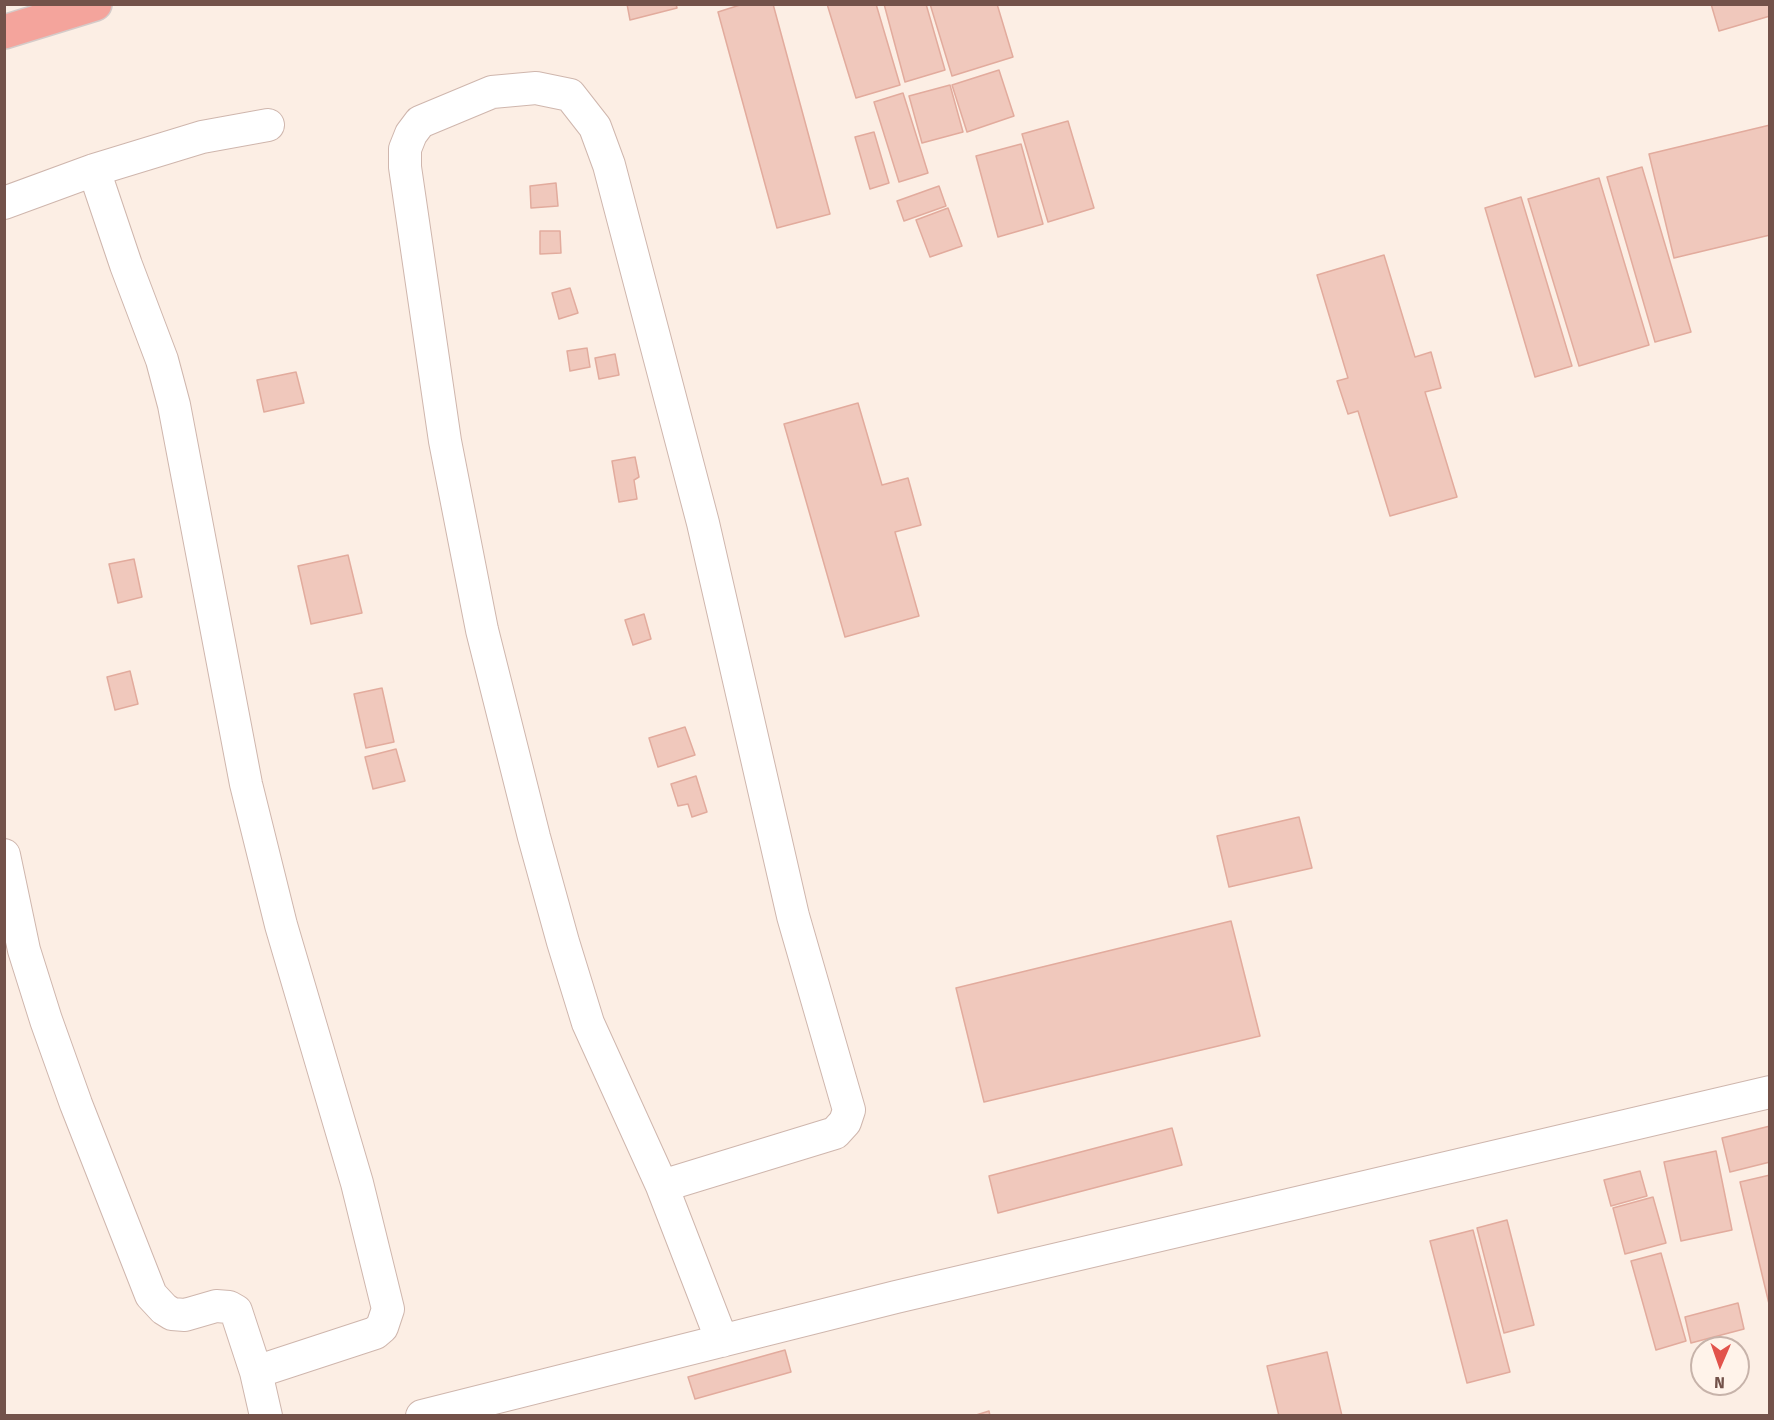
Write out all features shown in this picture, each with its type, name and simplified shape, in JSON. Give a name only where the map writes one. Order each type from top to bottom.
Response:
[{"type":"highway","points":[[4,32],[95,4]]},
{"type":"street","points":[[662,1186],[834,1133],[845,1122],[849,1110],[793,916],[703,523],[609,165],[595,127],[570,94],[536,88],[492,92],[420,122],[411,134],[405,149],[405,167],[445,441],[482,630],[531,826],[563,942],[588,1023],[662,1186],[722,1341]]},
{"type":"street","points":[[4,203],[94,170],[202,137],[268,124]]},
{"type":"street","points":[[94,170],[126,265],[162,360],[174,405],[246,784],[281,925],[357,1183],[388,1310],[382,1327],[375,1333],[256,1372]]},
{"type":"street","points":[[4,855],[24,950],[46,1020],[76,1104],[151,1294],[164,1309],[172,1314],[185,1315],[216,1306],[229,1307],[236,1311],[256,1372],[266,1416]]},
{"type":"street","points":[[422,1416],[919,1292],[1770,1092]]},
{"type":"building","points":[[627,4],[676,4],[677,8],[630,20]]},
{"type":"building","points":[[743,4],[773,4],[830,214],[777,228],[718,12]]},
{"type":"building","points":[[827,4],[876,4],[900,85],[856,98]]},
{"type":"building","points":[[884,4],[926,4],[945,70],[905,82]]},
{"type":"building","points":[[930,4],[997,4],[1013,57],[952,76]]},
{"type":"building","points":[[1711,4],[1770,4],[1770,16],[1719,31]]},
{"type":"building","points":[[999,70],[1014,116],[967,132],[952,85]]},
{"type":"building","points":[[950,85],[963,132],[922,143],[909,96]]},
{"type":"building","points":[[903,93],[928,173],[899,182],[874,102]]},
{"type":"building","points":[[1068,121],[1094,208],[1048,222],[1022,134]]},
{"type":"building","points":[[1770,125],[1770,235],[1674,258],[1649,154]]},
{"type":"building","points":[[874,132],[889,183],[870,189],[855,137]]},
{"type":"building","points":[[1021,144],[1043,224],[998,237],[976,156]]},
{"type":"building","points":[[1642,167],[1691,332],[1655,342],[1607,177]]},
{"type":"building","points":[[1599,178],[1649,345],[1579,366],[1528,199]]},
{"type":"building","points":[[556,183],[558,206],[531,208],[530,186]]},
{"type":"building","points":[[939,186],[946,206],[904,221],[897,201]]},
{"type":"building","points":[[1521,197],[1572,366],[1535,377],[1485,208]]},
{"type":"building","points":[[948,208],[962,246],[930,257],[916,220]]},
{"type":"building","points":[[540,231],[560,231],[561,253],[540,254]]},
{"type":"building","points":[[1384,255],[1415,357],[1431,352],[1441,388],[1425,392],[1457,497],[1390,516],[1358,411],[1348,414],[1337,381],[1348,378],[1317,275]]},
{"type":"building","points":[[570,288],[578,313],[559,319],[552,293]]},
{"type":"building","points":[[587,348],[590,367],[570,371],[567,351]]},
{"type":"building","points":[[615,354],[619,375],[599,379],[595,358]]},
{"type":"building","points":[[296,372],[304,403],[264,412],[257,380]]},
{"type":"building","points":[[858,403],[882,485],[908,478],[921,525],[895,532],[919,616],[845,637],[784,424]]},
{"type":"building","points":[[635,457],[639,477],[634,480],[637,499],[619,502],[612,461]]},
{"type":"building","points":[[348,555],[362,613],[311,624],[298,566]]},
{"type":"building","points":[[134,559],[142,597],[118,603],[109,564]]},
{"type":"building","points":[[644,614],[651,639],[633,645],[625,620]]},
{"type":"building","points":[[130,671],[138,704],[115,710],[107,677]]},
{"type":"building","points":[[382,688],[394,742],[366,748],[354,694]]},
{"type":"building","points":[[685,727],[695,755],[658,767],[649,738]]},
{"type":"building","points":[[396,749],[405,781],[373,789],[365,757]]},
{"type":"building","points":[[696,776],[707,812],[692,817],[688,804],[678,806],[671,784]]},
{"type":"building","points":[[1299,817],[1312,868],[1229,887],[1217,836]]},
{"type":"building","points":[[1231,921],[1260,1036],[984,1102],[956,988]]},
{"type":"building","points":[[1770,1126],[1770,1162],[1730,1172],[1722,1138]]},
{"type":"building","points":[[1172,1128],[1182,1165],[998,1213],[989,1176]]},
{"type":"building","points":[[1716,1151],[1732,1230],[1681,1241],[1664,1162]]},
{"type":"building","points":[[1640,1171],[1647,1196],[1611,1206],[1604,1180]]},
{"type":"building","points":[[1770,1175],[1770,1308],[1740,1182]]},
{"type":"building","points":[[1653,1197],[1666,1243],[1625,1254],[1613,1208]]},
{"type":"building","points":[[1507,1220],[1534,1325],[1504,1333],[1477,1228]]},
{"type":"building","points":[[1473,1230],[1510,1372],[1467,1383],[1430,1241]]},
{"type":"building","points":[[1661,1253],[1686,1341],[1656,1350],[1631,1261]]},
{"type":"building","points":[[1738,1303],[1744,1329],[1718,1336],[1690,1336],[1690,1339],[1685,1317]]},
{"type":"building","points":[[785,1350],[791,1372],[695,1399],[688,1377]]},
{"type":"building","points":[[1327,1352],[1342,1416],[1279,1416],[1267,1366]]},
{"type":"building","points":[[989,1411],[990,1416],[973,1416]]}]
